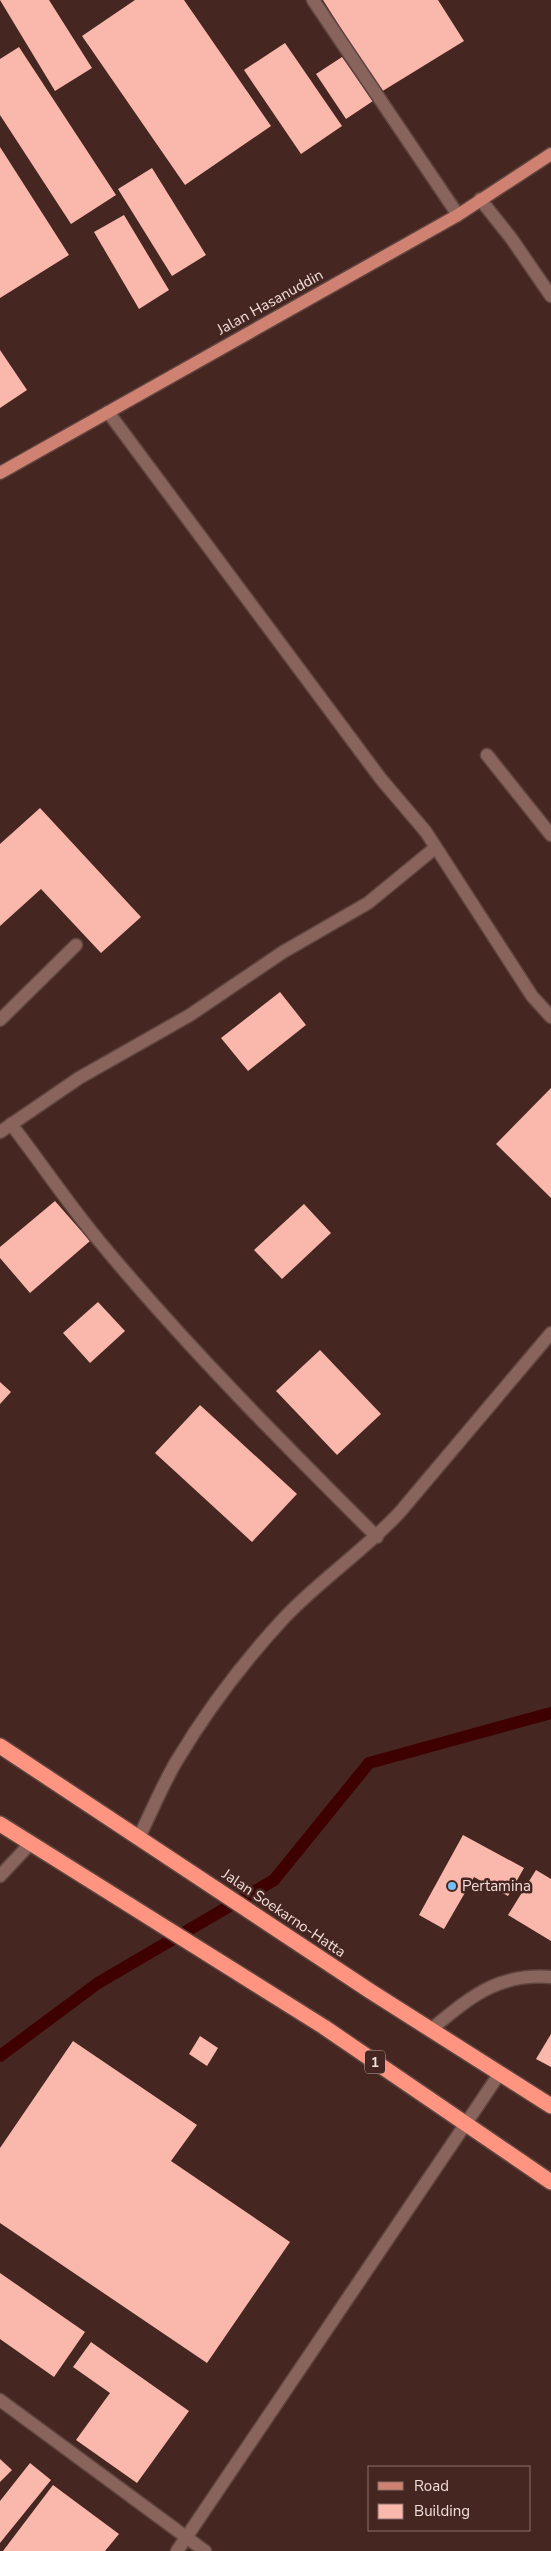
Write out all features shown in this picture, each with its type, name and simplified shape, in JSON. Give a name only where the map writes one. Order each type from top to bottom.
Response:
[{"type":"highway","name":"Jalan Soekarno-Hatta","points":[[0,1746],[430,2030],[551,2106]]},
{"type":"highway","name":"1","points":[[0,1824],[324,2027],[551,2182]]},
{"type":"main road","name":"Jalan Hasanuddin","points":[[0,473],[458,215],[551,154]]},
{"type":"street","points":[[313,0],[458,215]]},
{"type":"street","points":[[480,199],[511,238],[551,296]]},
{"type":"street","points":[[108,412],[387,787],[426,832],[532,996],[551,1017]]},
{"type":"street","points":[[487,755],[551,835]]},
{"type":"street","points":[[0,1132],[79,1078],[190,1015],[283,952],[368,903],[435,848]]},
{"type":"street","points":[[0,1020],[76,944]]},
{"type":"street","points":[[12,1124],[99,1241],[181,1335],[250,1410],[377,1537]]},
{"type":"street","points":[[139,1838],[175,1764],[205,1716],[247,1660],[287,1615],[377,1537],[551,1333]]},
{"type":"street","points":[[0,1876],[30,1844]]},
{"type":"street","points":[[430,2030],[476,1994],[517,1978],[551,1978]]},
{"type":"street","points":[[177,2551],[465,2122],[500,2073]]},
{"type":"street","points":[[0,2400],[205,2551]]},
{"type":"building","points":[[0,0],[49,0],[92,68],[55,91]]},
{"type":"building","points":[[135,0],[184,0],[271,126],[185,185],[82,36]]},
{"type":"building","points":[[323,0],[438,0],[464,41],[381,92]]},
{"type":"building","points":[[285,43],[342,126],[301,154],[244,70]]},
{"type":"building","points":[[19,47],[116,195],[71,224],[0,115],[0,59]]},
{"type":"building","points":[[342,57],[373,101],[346,119],[316,74]]},
{"type":"building","points":[[0,147],[69,255],[0,298]]},
{"type":"building","points":[[152,168],[206,255],[172,276],[118,189]]},
{"type":"building","points":[[124,215],[169,290],[139,309],[94,232]]},
{"type":"building","points":[[0,350],[27,390],[0,408]]},
{"type":"building","points":[[40,808],[141,917],[101,953],[41,889],[0,926],[0,844]]},
{"type":"building","points":[[280,992],[306,1025],[248,1071],[221,1038]]},
{"type":"building","points":[[551,1088],[551,1198],[496,1144]]},
{"type":"building","points":[[55,1201],[90,1241],[30,1293],[0,1258],[0,1247]]},
{"type":"building","points":[[304,1204],[331,1233],[282,1279],[254,1250]]},
{"type":"building","points":[[98,1302],[125,1331],[90,1363],[63,1333]]},
{"type":"building","points":[[320,1350],[381,1414],[337,1455],[276,1391]]},
{"type":"building","points":[[0,1382],[11,1392],[0,1404]]},
{"type":"building","points":[[200,1405],[297,1494],[252,1542],[155,1453]]},
{"type":"building","name":"Pertamina","points":[[463,1835],[524,1868],[508,1896],[474,1877],[444,1929],[419,1915]]},
{"type":"building","name":"Pertamina","points":[[536,1870],[551,1879],[551,1941],[508,1915]]},
{"type":"building","points":[[551,2034],[551,2067],[536,2059]]},
{"type":"building","points":[[200,2036],[218,2048],[207,2066],[189,2054]]},
{"type":"building","points":[[73,2041],[197,2125],[171,2161],[290,2242],[207,2363],[0,2223],[0,2148]]},
{"type":"building","points":[[0,2273],[85,2332],[54,2377],[0,2339]]},
{"type":"building","points":[[91,2342],[189,2411],[137,2483],[76,2440],[110,2393],[73,2367]]},
{"type":"building","points":[[0,2459],[12,2470],[0,2482]]},
{"type":"building","points":[[30,2463],[51,2480],[0,2543],[0,2501]]},
{"type":"building","points":[[53,2485],[119,2534],[105,2551],[3,2551]]},
{"type":"waterway","points":[[0,2056],[98,1983],[274,1880],[369,1763],[551,1713]]},
{"type":"place","name":"Pertamina","points":[[452,1886]]}]
